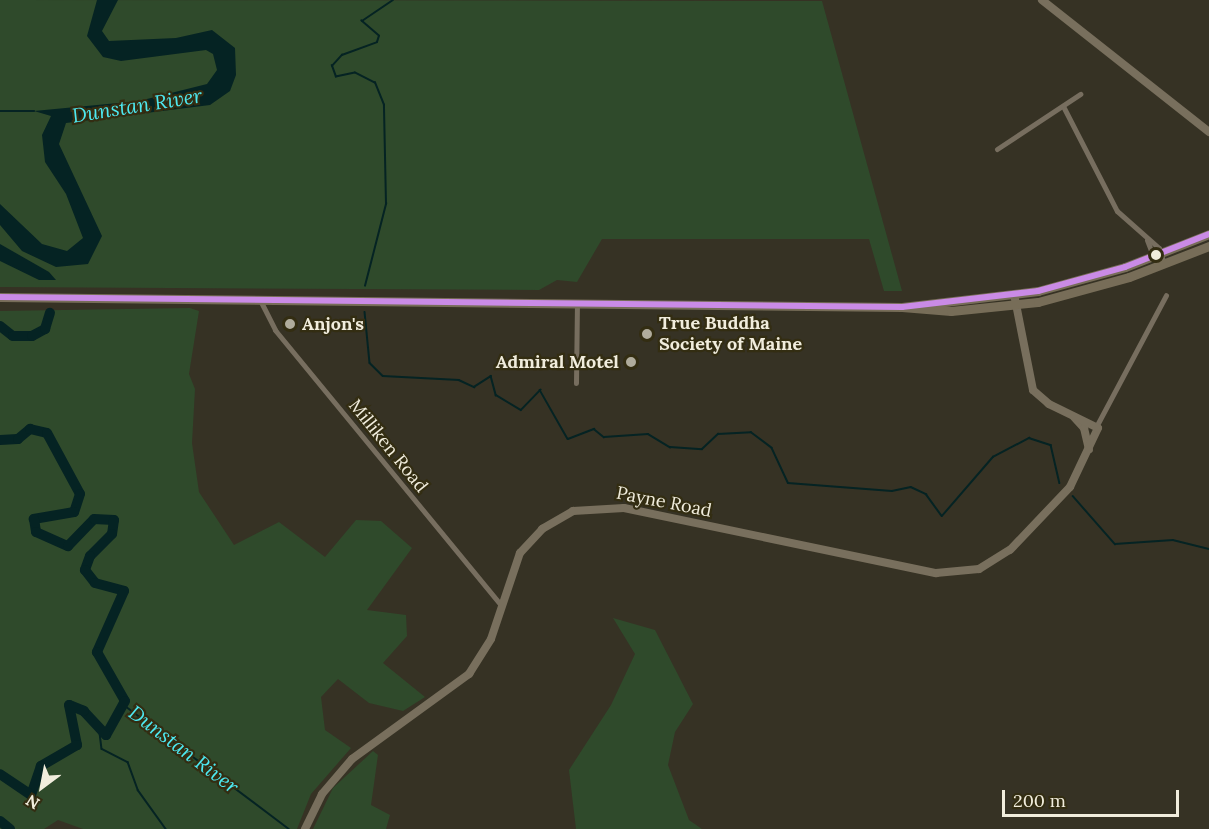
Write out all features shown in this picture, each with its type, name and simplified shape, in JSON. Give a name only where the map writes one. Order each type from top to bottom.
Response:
[{"type":"main road","points":[[1042,0],[1209,132]]},
{"type":"main road","points":[[902,307],[1014,295],[1159,261],[1209,234]]},
{"type":"main road","points":[[0,297],[902,307],[951,310],[1016,305],[1209,246]]},
{"type":"main road","points":[[1014,295],[1030,384],[1046,402],[1097,425]]},
{"type":"main road","points":[[1071,414],[1084,428],[1089,455]]},
{"type":"main road","name":"Payne Road","points":[[306,829],[322,794],[352,759],[469,674],[491,639],[513,566],[531,540],[560,517],[593,507],[624,508],[929,572],[975,570],[1036,528],[1089,455],[1097,425]]},
{"type":"street","points":[[996,148],[1064,108],[1080,94]]},
{"type":"street","points":[[1064,108],[1117,211],[1147,240],[1159,261]]},
{"type":"street","points":[[1097,425],[1166,295]]},
{"type":"street","name":"Milliken Road","points":[[260,299],[275,330],[502,606]]},
{"type":"street","points":[[576,383],[577,303]]},
{"type":"green space","points":[[0,0],[822,1],[902,291],[884,291],[869,239],[602,239],[577,282],[557,280],[539,290],[0,287]]},
{"type":"green space","points":[[190,308],[199,311],[189,374],[195,389],[192,443],[199,492],[234,545],[279,522],[325,557],[356,520],[381,521],[412,548],[367,610],[406,615],[407,636],[383,663],[425,697],[403,711],[369,703],[338,679],[321,697],[325,730],[351,748],[311,794],[297,829],[83,829],[58,820],[44,829],[0,829],[0,311]]},
{"type":"green space","points":[[613,618],[655,630],[693,704],[675,732],[668,765],[689,820],[702,829],[576,829],[569,770],[611,705],[635,654]]},
{"type":"green space","points":[[373,751],[378,755],[371,805],[390,815],[386,829],[313,829],[333,788]]},
{"type":"water","points":[[97,0],[118,0],[102,31],[109,41],[176,38],[212,30],[235,48],[236,75],[230,91],[210,105],[66,123],[59,144],[102,236],[88,264],[56,267],[22,251],[0,225],[0,204],[42,244],[67,251],[83,238],[66,194],[45,162],[42,135],[51,116],[34,111],[139,101],[207,84],[217,70],[213,54],[206,50],[121,61],[103,57],[87,36]]},
{"type":"water","points":[[0,244],[49,272],[56,280],[39,280],[0,261]]},
{"type":"waterway","points":[[365,286],[386,204],[384,105],[375,83],[355,73],[336,77],[332,66],[342,55],[377,42],[379,36],[362,21],[393,0]]},
{"type":"waterway","points":[[0,111],[34,111]]},
{"type":"waterway","points":[[365,312],[370,363],[383,376],[459,380],[474,387],[491,376],[496,395],[521,410],[540,390],[568,439],[594,429],[604,437],[648,434],[670,447],[702,449],[718,434],[751,432],[772,448],[788,483],[892,491],[911,487],[926,494],[942,516],[993,457],[1029,438],[1051,445],[1060,483]]},
{"type":"waterway","name":"Dunstan River","points":[[0,326],[13,336],[32,336],[45,329],[50,313]]},
{"type":"waterway","name":"Dunstan River","points":[[0,440],[18,439],[30,429],[47,433],[80,494],[74,512],[34,519],[36,532],[68,546],[94,519],[114,520],[112,534],[90,556],[85,570],[95,583],[124,591],[97,652],[125,701],[106,735],[84,711],[69,705],[77,745],[41,766],[31,795],[0,774]]},
{"type":"waterway","points":[[1073,496],[1115,544],[1173,540],[1209,549]]},
{"type":"waterway","name":"Dunstan River","points":[[124,705],[289,829]]},
{"type":"waterway","points":[[100,733],[102,749],[128,762],[138,790],[166,829]]},
{"type":"waterway","points":[[0,821],[10,829]]},
{"type":"transit line","points":[[0,297],[902,307],[1038,291],[1125,267],[1209,234]]},
{"type":"place","name":"Anjon's","points":[[290,324]]},
{"type":"place","name":"True Buddha Society of Maine","points":[[647,334]]},
{"type":"place","name":"Admiral Motel","points":[[631,362]]}]
